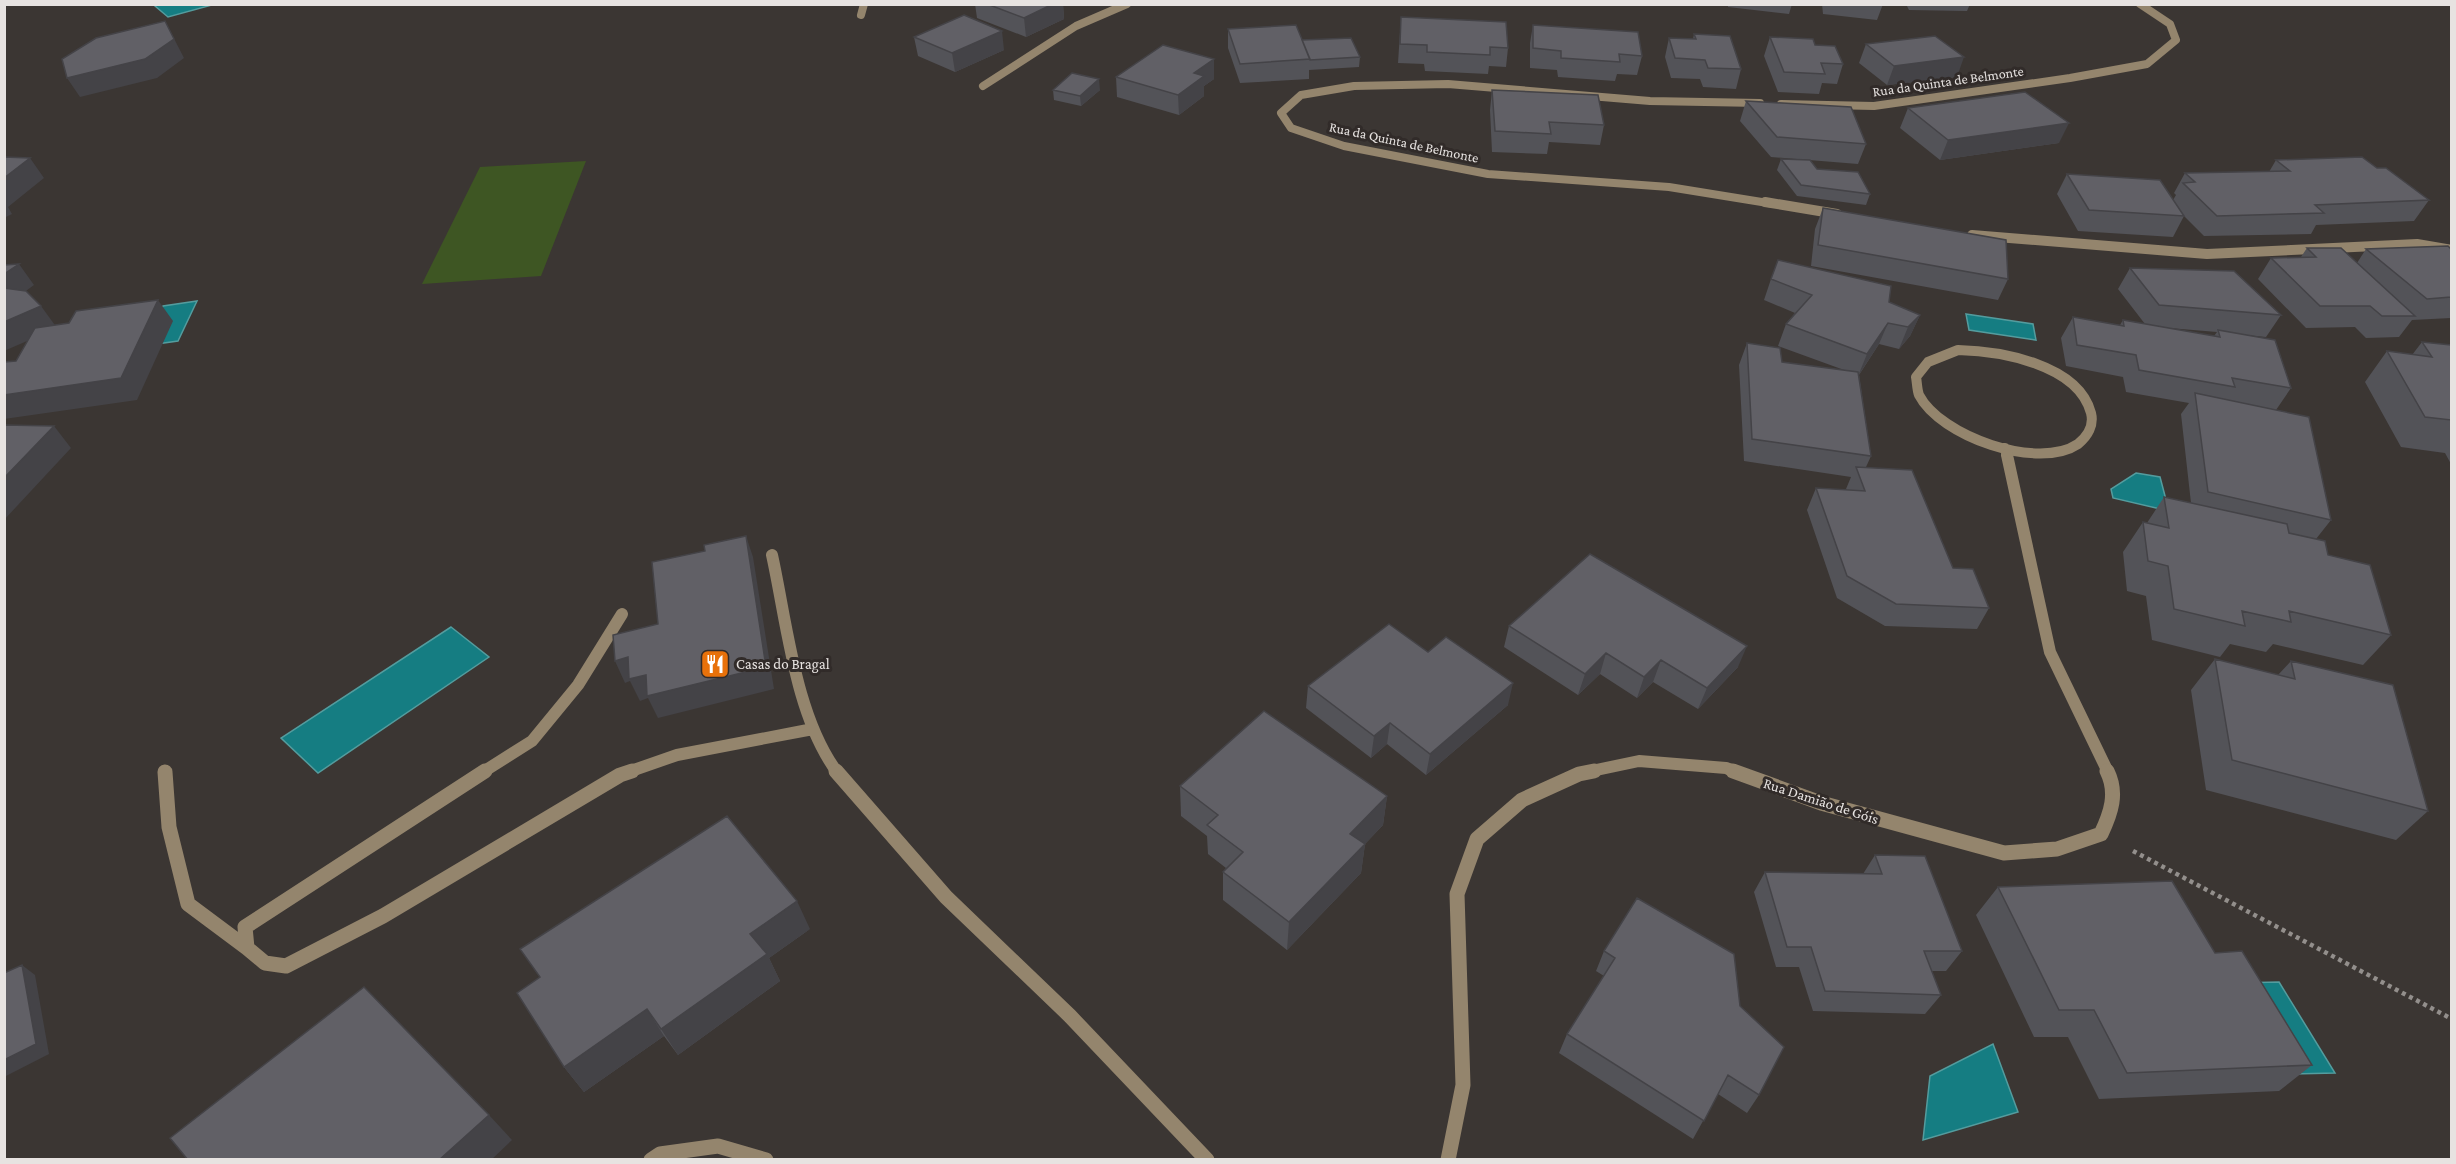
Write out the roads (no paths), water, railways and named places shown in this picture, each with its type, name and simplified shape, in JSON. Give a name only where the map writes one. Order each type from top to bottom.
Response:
[{"type":"street","points":[[861,15],[864,4]]},
{"type":"street","points":[[983,86],[1076,26],[1127,4]]},
{"type":"street","name":"Rua da Quinta de Belmonte","points":[[1843,214],[1669,187],[1488,174],[1344,146],[1291,128],[1281,112],[1301,95],[1354,86],[1448,84],[1650,101],[1874,106],[2004,88],[2147,64],[2176,40],[2170,24],[2140,4]]},
{"type":"street","points":[[1959,233],[2207,254],[2417,244],[2451,250]]},
{"type":"street","points":[[1958,350],[1986,350],[2044,366],[2068,381],[2085,399],[2092,414],[2091,431],[2078,444],[2056,451],[2022,452],[2005,448],[1959,433],[1935,416],[1920,399],[1915,381],[1921,366],[1936,356],[1958,350]]},
{"type":"street","name":"Rua Damião de Góis","points":[[1448,1160],[1463,1085],[1457,894],[1477,839],[1522,800],[1579,774],[1639,761],[1725,768],[1821,803],[2004,853],[2057,849],[2101,834],[2113,809],[2111,779],[2050,652],[2005,448]]},
{"type":"street","points":[[772,555],[797,672],[813,729],[825,756],[849,789],[946,897],[1070,1016],[1207,1160]]},
{"type":"street","points":[[247,948],[245,927],[329,870],[532,741],[578,685],[622,614]]},
{"type":"street","points":[[165,772],[169,827],[188,904],[265,963],[286,966],[382,916],[620,774],[677,755],[813,729]]},
{"type":"street","points":[[651,1160],[660,1154],[718,1146],[766,1160]]},
{"type":"water","points":[[160,4],[212,5],[168,17],[155,6]]},
{"type":"water","points":[[197,301],[178,341],[142,346],[163,306]]},
{"type":"water","points":[[1966,314],[2033,324],[2036,340],[1969,330]]},
{"type":"water","points":[[2136,473],[2160,477],[2169,511],[2113,498],[2111,489]]},
{"type":"water","points":[[451,627],[489,657],[318,773],[281,738]]},
{"type":"water","points":[[2279,982],[2335,1073],[2292,1074],[2237,983]]},
{"type":"water","points":[[1993,1044],[2018,1112],[1923,1140],[1930,1076]]},
{"type":"place","name":"Casas do Bragal","points":[[715,664]]}]
